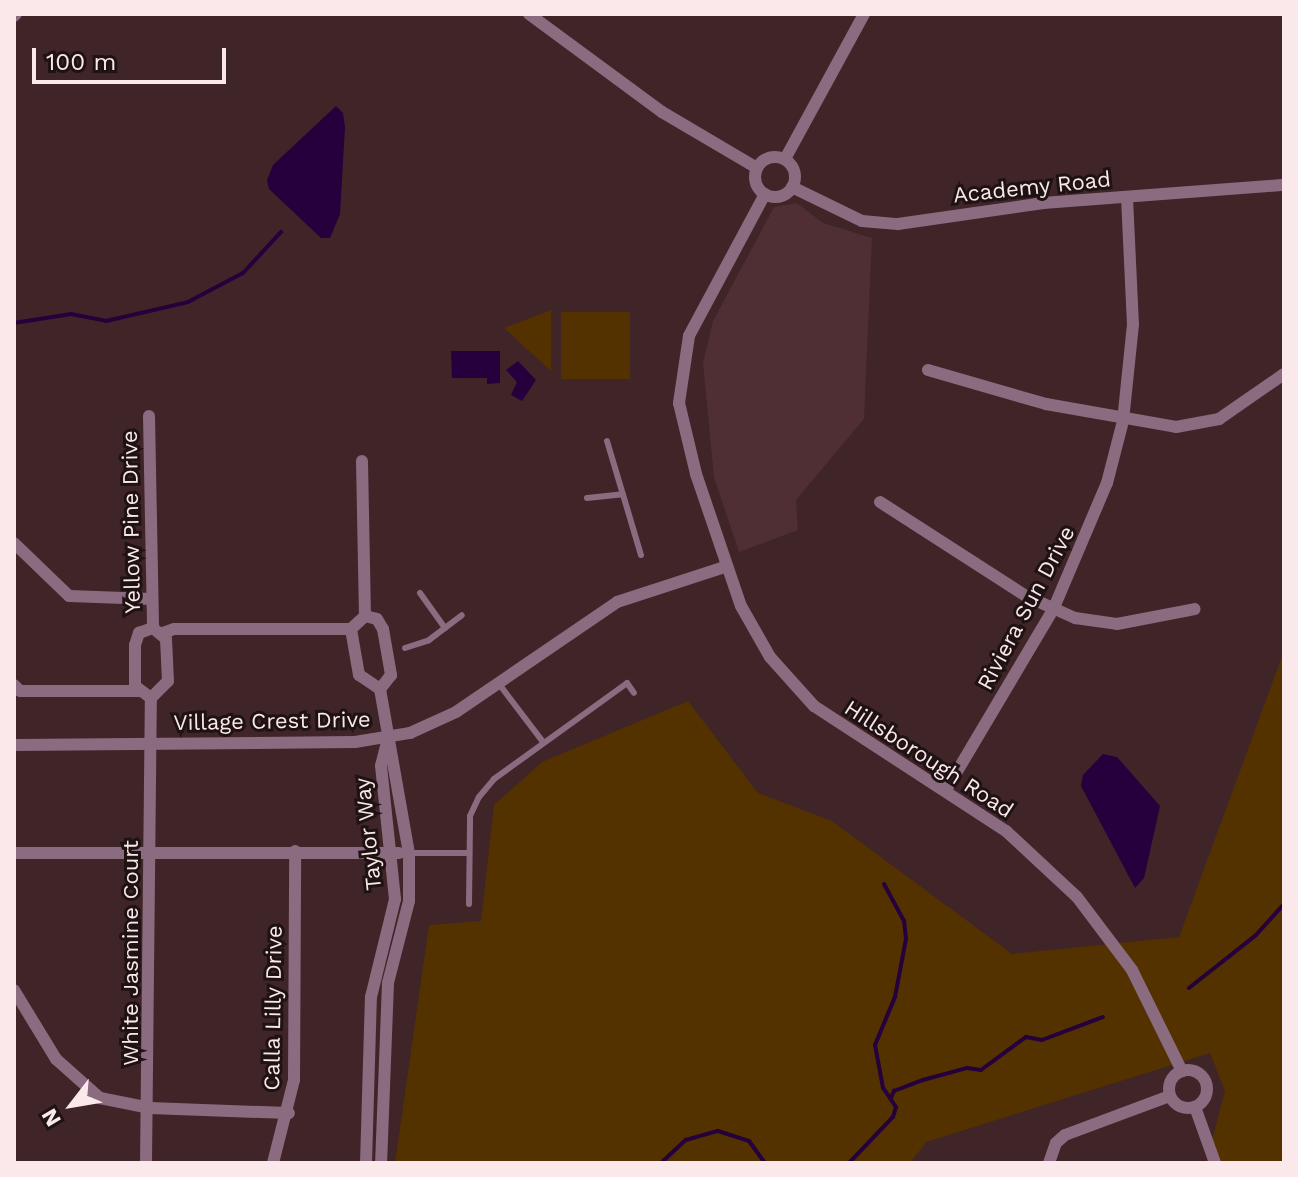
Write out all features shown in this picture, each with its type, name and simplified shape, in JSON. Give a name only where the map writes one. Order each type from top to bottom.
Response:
[{"type":"street","points":[[529,14],[662,112],[757,168]]},
{"type":"street","points":[[785,159],[864,14]]},
{"type":"street","points":[[766,158],[785,159],[793,169],[792,187],[777,197],[765,194],[755,180],[757,168],[766,158]]},
{"type":"street","name":"Academy Road","points":[[792,187],[842,213],[878,224],[1127,197],[1284,185]]},
{"type":"street","name":"Hillsborough Road","points":[[765,194],[700,310],[682,368],[682,426],[725,567],[753,631],[792,684],[842,729],[946,790],[1006,831],[1077,897],[1132,970],[1182,1071],[1195,1071],[1206,1081],[1207,1095],[1195,1107],[1215,1163]]},
{"type":"street","name":"Riviera Sun Drive","points":[[946,790],[1053,610],[1091,528],[1123,421],[1133,325],[1127,197]]},
{"type":"street","points":[[928,370],[1123,421],[1197,425],[1240,407],[1284,374]]},
{"type":"street","name":"Yellow Pine Drive","points":[[149,416],[152,599],[168,681],[151,698],[152,743]]},
{"type":"street","points":[[158,630],[351,629],[365,616],[362,461]]},
{"type":"street","points":[[880,502],[1053,610],[1117,624],[1195,609]]},
{"type":"street","points":[[14,543],[69,596],[152,599]]},
{"type":"street","name":"Village Crest Drive","points":[[14,745],[388,738],[444,718],[617,602],[725,567]]},
{"type":"street","points":[[365,616],[381,623],[389,656],[391,675],[380,689]]},
{"type":"street","points":[[351,629],[359,675],[380,689],[388,738]]},
{"type":"street","name":"Yellow Pine Drive","points":[[139,691],[136,638],[158,630]]},
{"type":"street","points":[[14,685],[20,691],[139,691],[151,698]]},
{"type":"street","name":"Taylor Way","points":[[366,1163],[371,997],[391,929],[394,852],[381,766],[388,738]]},
{"type":"street","name":"Taylor Way","points":[[381,1163],[388,983],[409,901],[409,853],[398,766],[388,738]]},
{"type":"street","name":"White Jasmine Court","points":[[146,1163],[150,1108],[152,743]]},
{"type":"street","name":"Calla Lilly Drive","points":[[273,1163],[289,1113],[295,851]]},
{"type":"street","points":[[14,853],[409,853]]},
{"type":"street","points":[[14,990],[76,1082],[100,1098],[150,1108],[289,1113]]},
{"type":"street","points":[[1182,1071],[1172,1079],[1170,1096],[1179,1106],[1195,1107]]},
{"type":"street","points":[[1049,1163],[1056,1143],[1065,1135],[1170,1096]]},
{"type":"lane","points":[[607,441],[641,555]]},
{"type":"lane","points":[[587,498],[623,494]]},
{"type":"lane","points":[[420,593],[445,628]]},
{"type":"lane","points":[[405,648],[445,628],[462,615]]},
{"type":"lane","points":[[469,904],[470,816],[479,797],[543,742],[627,683],[634,693]]},
{"type":"lane","points":[[499,684],[543,742]]},
{"type":"lane","points":[[409,853],[468,853]]},
{"type":"shaded area","points":[[336,106],[343,113],[345,127],[340,214],[330,238],[321,238],[269,189],[267,180],[273,165]]},
{"type":"shaded area","points":[[797,203],[823,223],[872,238],[864,419],[796,500],[798,530],[739,552],[714,477],[703,363],[713,321],[774,207]]},
{"type":"shaded area","points":[[551,310],[551,371],[504,328]]},
{"type":"shaded area","points":[[561,312],[630,312],[630,379],[561,379]]},
{"type":"shaded area","points":[[451,351],[500,351],[500,383],[487,384],[487,378],[452,378]]},
{"type":"shaded area","points":[[518,361],[536,380],[522,401],[511,395],[517,382],[506,370]]},
{"type":"shaded area","points":[[1284,651],[1284,1163],[1206,1163],[1225,1091],[1210,1053],[926,1142],[910,1163],[395,1163],[429,925],[481,921],[494,805],[542,762],[688,701],[758,793],[832,821],[1012,954],[1179,937]]},
{"type":"shaded area","points":[[1103,754],[1117,757],[1160,806],[1144,878],[1135,888],[1081,786],[1083,775]]},
{"type":"waterway","points":[[14,323],[71,314],[106,321],[188,302],[243,273],[281,232]]},
{"type":"waterway","points":[[849,1163],[893,1117],[896,1107],[883,1088],[875,1045],[895,997],[906,939],[904,921],[884,884]]},
{"type":"waterway","points":[[1189,988],[1256,935],[1284,904]]},
{"type":"waterway","points":[[891,1098],[894,1091],[923,1080],[967,1068],[981,1070],[1026,1037],[1042,1040],[1103,1017]]},
{"type":"waterway","points":[[661,1163],[686,1140],[718,1131],[749,1141],[765,1163]]}]
